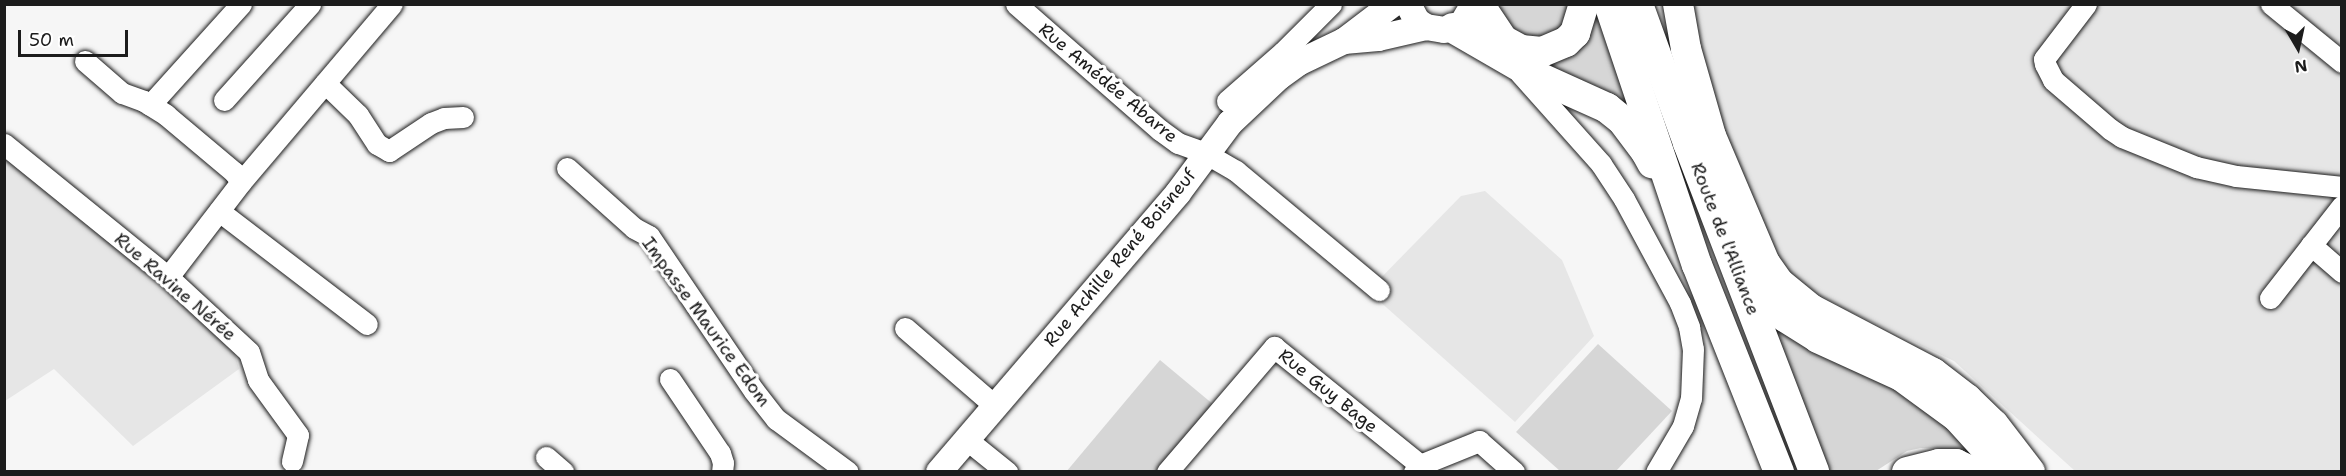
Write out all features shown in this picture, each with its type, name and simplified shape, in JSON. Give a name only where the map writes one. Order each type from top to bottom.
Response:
[{"type":"highway","points":[[1477,4],[1503,40],[1521,50],[1542,52],[1566,42],[1575,33],[1584,4]]},
{"type":"highway","name":"Route de l'Alliance","points":[[1609,4],[1697,265],[1779,471]]},
{"type":"highway","name":"Route de l'Alliance","points":[[1638,4],[1814,471]]},
{"type":"highway","points":[[1678,4],[1686,49],[1711,136],[1765,263],[1779,284],[1811,309],[1933,373],[1967,399],[1994,425],[2030,471]]},
{"type":"highway","points":[[1440,27],[1607,108],[1622,120],[1646,152],[1697,265]]},
{"type":"highway","points":[[1705,186],[1755,278],[1785,317],[1818,338],[1900,376],[1957,417],[2007,471]]},
{"type":"highway","points":[[1907,471],[1939,464],[1956,464],[1973,471]]},
{"type":"main road","name":"Rue Achille René Boisneuf","points":[[939,471],[1178,193],[1194,173],[1205,153],[1230,123],[1279,77],[1298,63],[1344,41],[1393,4]]},
{"type":"main road","points":[[1408,4],[1417,21],[1440,27],[1468,17],[1477,4]]},
{"type":"main road","name":"Rue Achille René Boisneuf","points":[[1344,41],[1378,38],[1440,27]]},
{"type":"street","points":[[150,105],[241,4]]},
{"type":"street","points":[[224,100],[310,4]]},
{"type":"street","points":[[168,278],[241,182],[392,4]]},
{"type":"street","name":"Rue Amédée Abarre","points":[[1016,4],[1160,130],[1178,143],[1205,153],[1236,171],[1379,290]]},
{"type":"street","points":[[1227,100],[1283,52],[1331,4]]},
{"type":"street","points":[[2086,4],[2044,59],[2044,64],[2053,80],[2110,129],[2122,137],[2196,167],[2236,176],[2342,187]]},
{"type":"street","points":[[2271,4],[2342,62]]},
{"type":"street","points":[[85,62],[122,93],[166,115],[234,172],[241,182]]},
{"type":"street","points":[[1511,63],[1601,164],[1624,199],[1680,303],[1689,327],[1693,349],[1691,398],[1683,426],[1656,471]]},
{"type":"street","points":[[325,83],[358,115],[377,144],[389,151],[431,123],[463,117]]},
{"type":"street","name":"Rue Ravine Nérée","points":[[4,144],[168,278],[249,352],[258,380],[298,435],[291,468]]},
{"type":"street","name":"Impasse Maurice Edom","points":[[567,168],[634,228],[649,236],[754,391],[776,419],[848,471]]},
{"type":"street","points":[[2270,298],[2342,206]]},
{"type":"street","points":[[219,211],[367,324]]},
{"type":"street","points":[[2311,245],[2342,272]]},
{"type":"street","points":[[905,328],[994,405]]},
{"type":"street","name":"Rue Guy Bage","points":[[1167,471],[1274,347],[1417,468]]},
{"type":"street","points":[[670,379],[720,453],[723,463],[722,471]]},
{"type":"street","points":[[966,439],[1007,471]]},
{"type":"street","points":[[1417,468],[1479,441],[1514,471]]},
{"type":"street","points":[[546,457],[563,471]]},
{"type":"shaded area","points":[[1487,5],[1570,5],[1563,30],[1526,44]]},
{"type":"shaded area","points":[[1597,5],[1636,124],[1536,62]]},
{"type":"shaded area","points":[[1690,5],[2341,5],[2341,471],[2075,471],[1954,361],[1851,312],[1796,282],[1780,262],[1731,157],[1692,21]]},
{"type":"shaded area","points":[[5,153],[232,343],[239,369],[133,446],[54,369],[5,401]]},
{"type":"shaded area","points":[[1485,191],[1562,260],[1594,336],[1515,422],[1368,291],[1461,196]]},
{"type":"shaded area","points":[[1757,298],[1911,392],[1949,421],[1972,456],[1960,450],[1921,448],[1907,451],[1876,471],[1825,471]]},
{"type":"shaded area","points":[[1598,344],[1672,411],[1616,471],[1560,471],[1516,432]]},
{"type":"shaded area","points":[[1160,360],[1214,405],[1158,471],[1066,472]]}]
